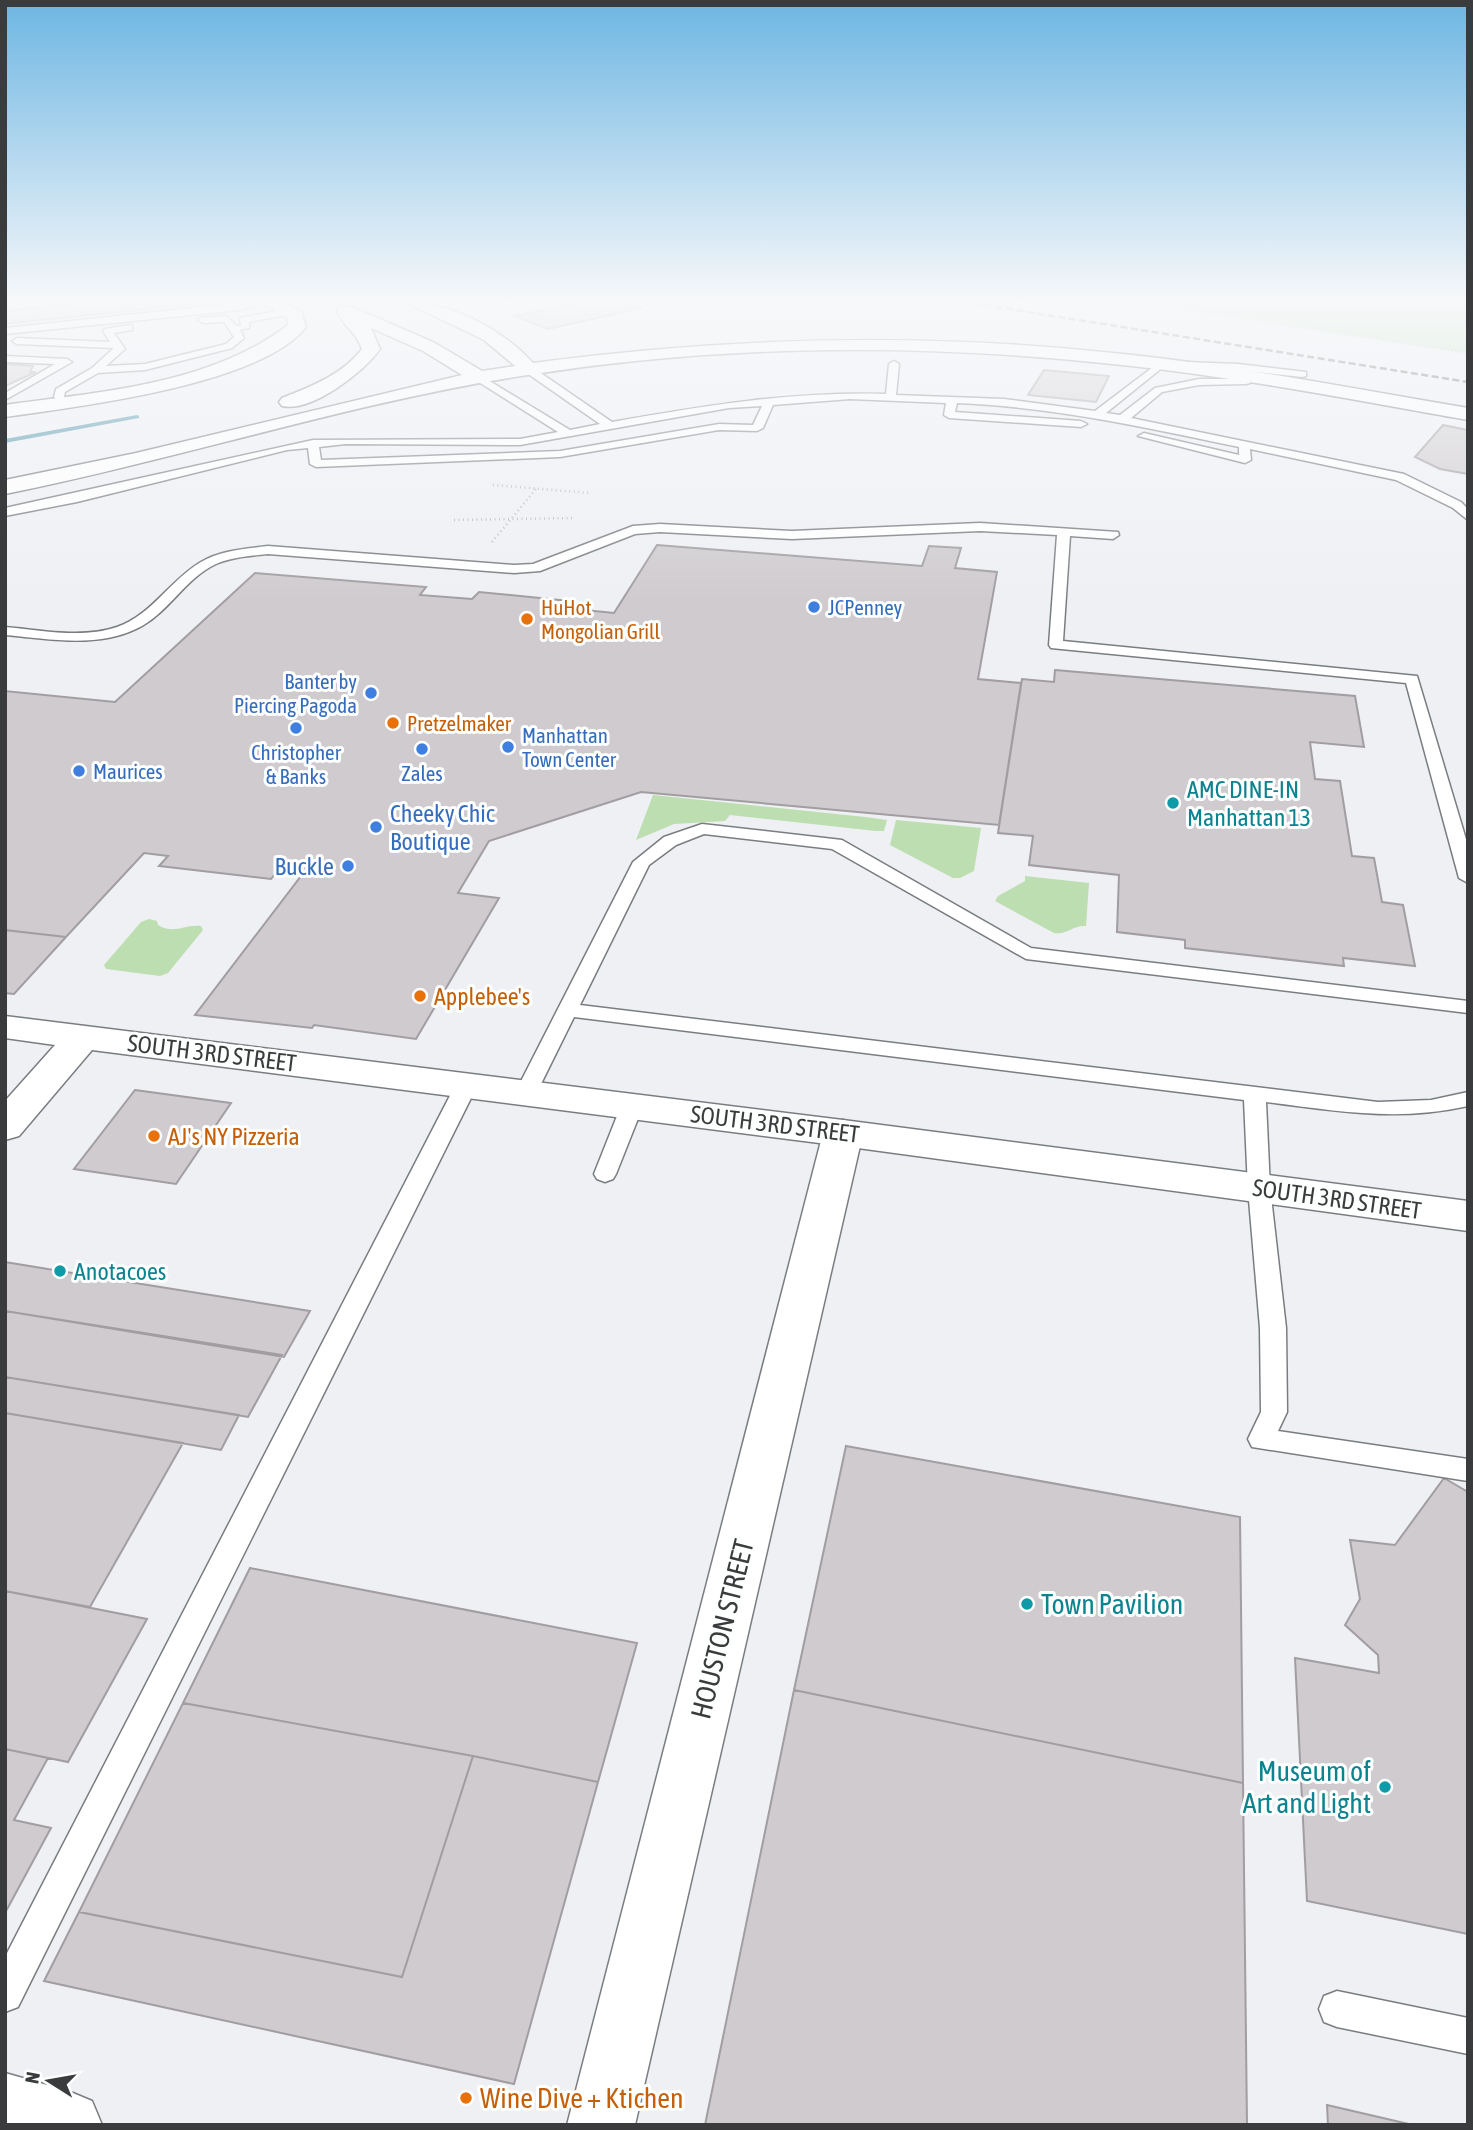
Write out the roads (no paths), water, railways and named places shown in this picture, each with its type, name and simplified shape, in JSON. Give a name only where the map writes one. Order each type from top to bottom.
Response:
[{"type":"main road","points":[[5,411],[72,401]]},
{"type":"main road","points":[[233,421],[289,401]]},
{"type":"main road","points":[[5,474],[328,401]]},
{"type":"main road","points":[[5,487],[132,460],[362,401]]},
{"type":"main road","points":[[1393,401],[1468,414]]},
{"type":"main road","name":"SOUTH 3RD STREET","points":[[5,1027],[843,1133],[1468,1216]]},
{"type":"main road","points":[[5,1127],[82,1037]]},
{"type":"main road","name":"HOUSTON STREET","points":[[601,2125],[843,1133]]},
{"type":"main road","points":[[5,2108],[68,2125]]},
{"type":"lane","points":[[517,401],[570,435]]},
{"type":"lane","points":[[580,401],[611,427]]},
{"type":"lane","points":[[5,512],[313,443],[520,442],[729,405],[766,401]]},
{"type":"lane","points":[[313,443],[316,464],[560,454],[719,427],[757,428],[770,401]]},
{"type":"lane","points":[[952,401],[949,415],[1093,426],[1245,460],[1244,443]]},
{"type":"lane","points":[[983,401],[1054,407],[1098,414],[1400,477],[1457,505],[1468,516]]},
{"type":"lane","points":[[1098,414],[1114,401]]},
{"type":"lane","points":[[1122,419],[1144,401]]},
{"type":"lane","points":[[5,631],[65,636],[98,635],[111,631],[136,623],[206,564],[229,555],[268,550],[514,569],[535,568],[633,530],[660,528],[792,535],[980,527],[1113,535]]},
{"type":"lane","points":[[1064,532],[1056,645],[1412,679],[1468,878]]},
{"type":"lane","points":[[526,1093],[642,862],[670,841],[702,829],[836,844],[1026,953],[1468,1007]]},
{"type":"lane","points":[[568,1010],[1378,1109],[1431,1107],[1468,1099]]},
{"type":"lane","points":[[5,1994],[466,1086]]},
{"type":"lane","points":[[1255,1094],[1259,1188],[1273,1328],[1274,1412],[1261,1439],[1468,1470]]},
{"type":"lane","points":[[605,1174],[632,1106]]},
{"type":"lane","points":[[1337,2009],[1468,2036]]},
{"type":"waterway","points":[[5,441],[137,417]]},
{"type":"place","name":"JCPenney","points":[[814,607]]},
{"type":"place","name":"HuHot Mongolian Grill","points":[[527,619]]},
{"type":"place","name":"Banter by Piercing Pagoda","points":[[371,693]]},
{"type":"place","name":"Pretzelmaker","points":[[393,723]]},
{"type":"place","name":"Christopher & Banks","points":[[296,728]]},
{"type":"place","name":"Manhattan Town Center","points":[[508,747]]},
{"type":"place","name":"Zales","points":[[422,749]]},
{"type":"place","name":"Maurices","points":[[79,771]]},
{"type":"place","name":"AMC DINE-IN Manhattan 13","points":[[1173,803]]},
{"type":"place","name":"Cheeky Chic Boutique","points":[[376,827]]},
{"type":"place","name":"Buckle","points":[[348,866]]},
{"type":"place","name":"Applebee's","points":[[420,996]]},
{"type":"place","name":"AJ's NY Pizzeria","points":[[154,1136]]},
{"type":"place","name":"Anotacoes","points":[[60,1271]]},
{"type":"place","name":"Town Pavilion","points":[[1027,1604]]},
{"type":"place","name":"Museum of Art and Light","points":[[1385,1787]]},
{"type":"place","name":"Wine Dive + Ktichen","points":[[466,2098]]}]
